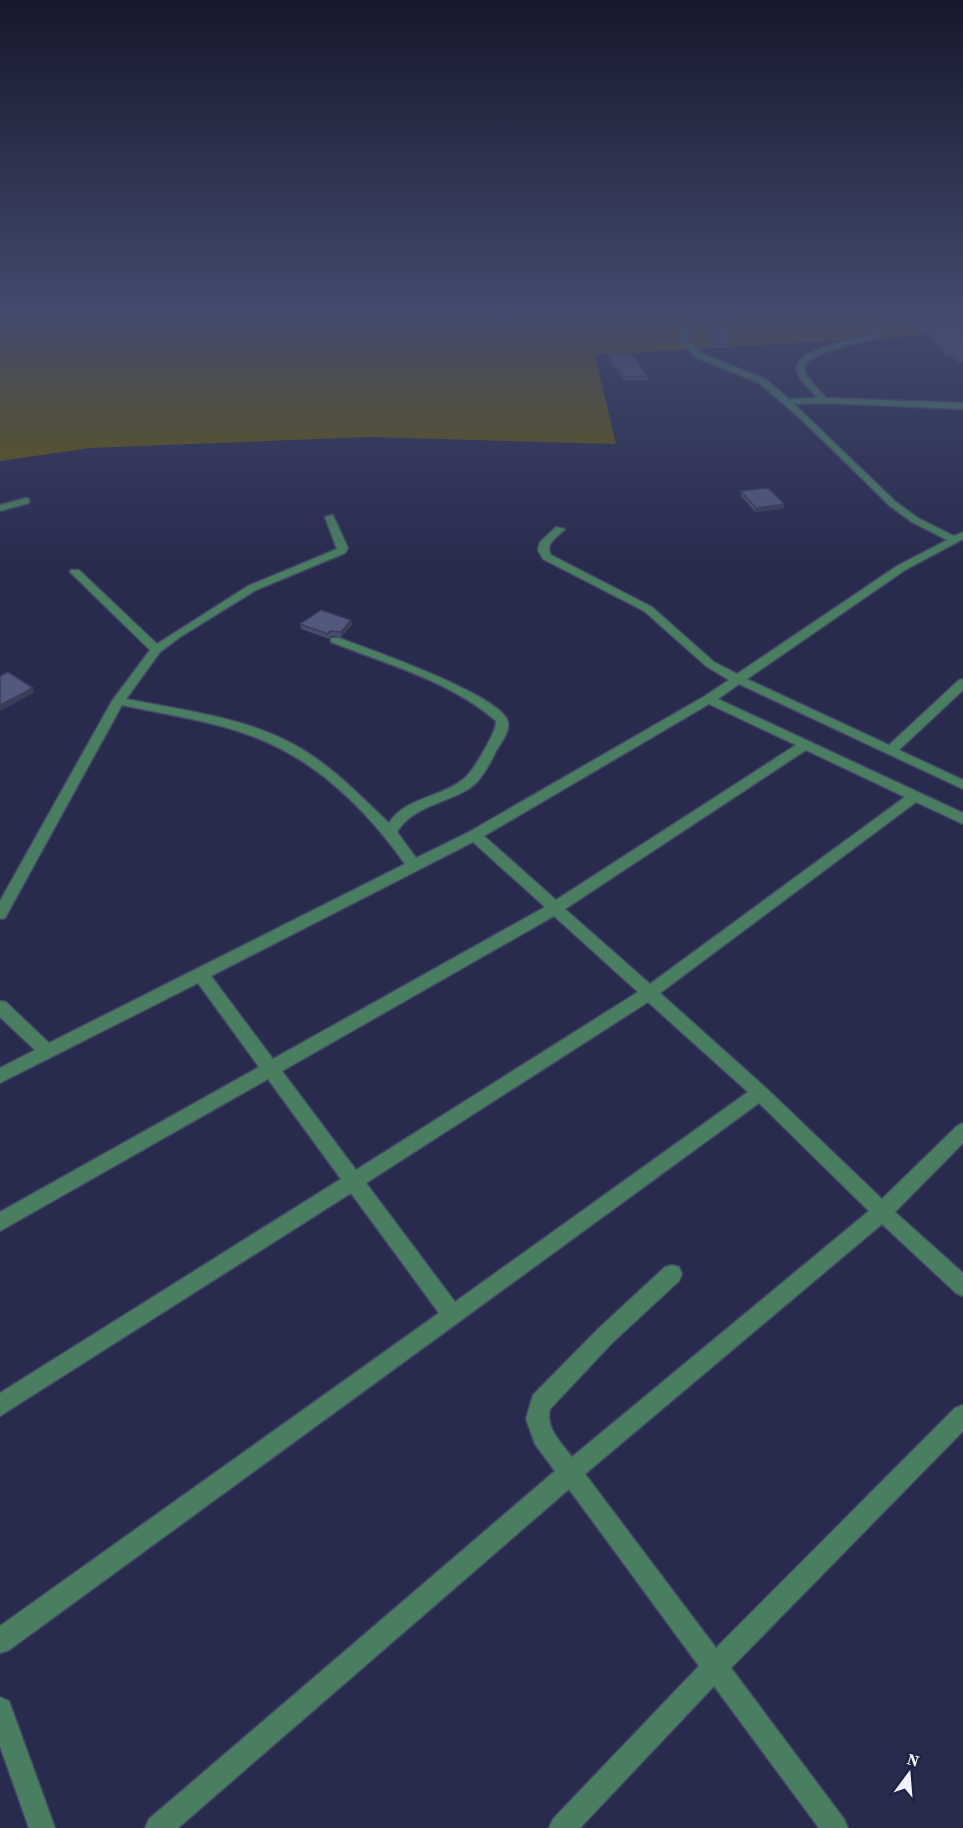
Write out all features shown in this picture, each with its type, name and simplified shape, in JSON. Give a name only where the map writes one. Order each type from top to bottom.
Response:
[{"type":"street","points":[[777,394],[893,504],[915,520],[958,537]]},
{"type":"street","points":[[819,394],[824,400]]},
{"type":"street","points":[[787,402],[824,400],[963,406]]},
{"type":"street","points":[[0,508],[26,501]]},
{"type":"street","points":[[0,914],[118,701],[156,650],[252,588],[341,551],[343,548],[330,517]]},
{"type":"street","points":[[560,529],[544,544],[543,550],[547,556],[648,609],[710,664],[739,681],[963,785]]},
{"type":"street","points":[[0,1076],[474,835],[739,681],[901,568],[958,537]]},
{"type":"street","points":[[75,572],[156,650]]},
{"type":"street","points":[[335,640],[434,678],[486,706],[502,720],[502,728],[488,754],[467,784],[412,808],[400,816],[390,832]]},
{"type":"street","points":[[890,750],[963,683]]},
{"type":"street","points":[[709,699],[963,819]]},
{"type":"street","points":[[118,701],[249,732],[298,752],[328,774],[390,832],[414,866]]},
{"type":"street","points":[[0,1222],[268,1068],[554,909],[806,744]]},
{"type":"street","points":[[0,1405],[648,994],[916,796]]},
{"type":"street","points":[[474,835],[760,1093],[882,1212],[963,1286]]},
{"type":"street","points":[[201,975],[453,1316]]},
{"type":"street","points":[[0,1007],[48,1052]]},
{"type":"street","points":[[0,1641],[760,1093]]},
{"type":"street","points":[[158,1828],[570,1473],[882,1212],[963,1131]]},
{"type":"street","points":[[672,1274],[605,1336],[541,1403],[537,1419],[543,1436],[835,1828]]},
{"type":"street","points":[[562,1828],[715,1667],[963,1416]]},
{"type":"street","points":[[0,1710],[42,1828]]},
{"type":"shaded area","points":[[0,394],[604,394],[616,444],[368,437],[90,448],[0,461]]},
{"type":"building","points":[[768,488],[784,504],[756,508],[741,491]]},
{"type":"building","points":[[321,610],[351,620],[341,632],[330,631],[328,634],[300,624]]},
{"type":"building","points":[[8,672],[33,688],[0,705],[0,676]]}]
